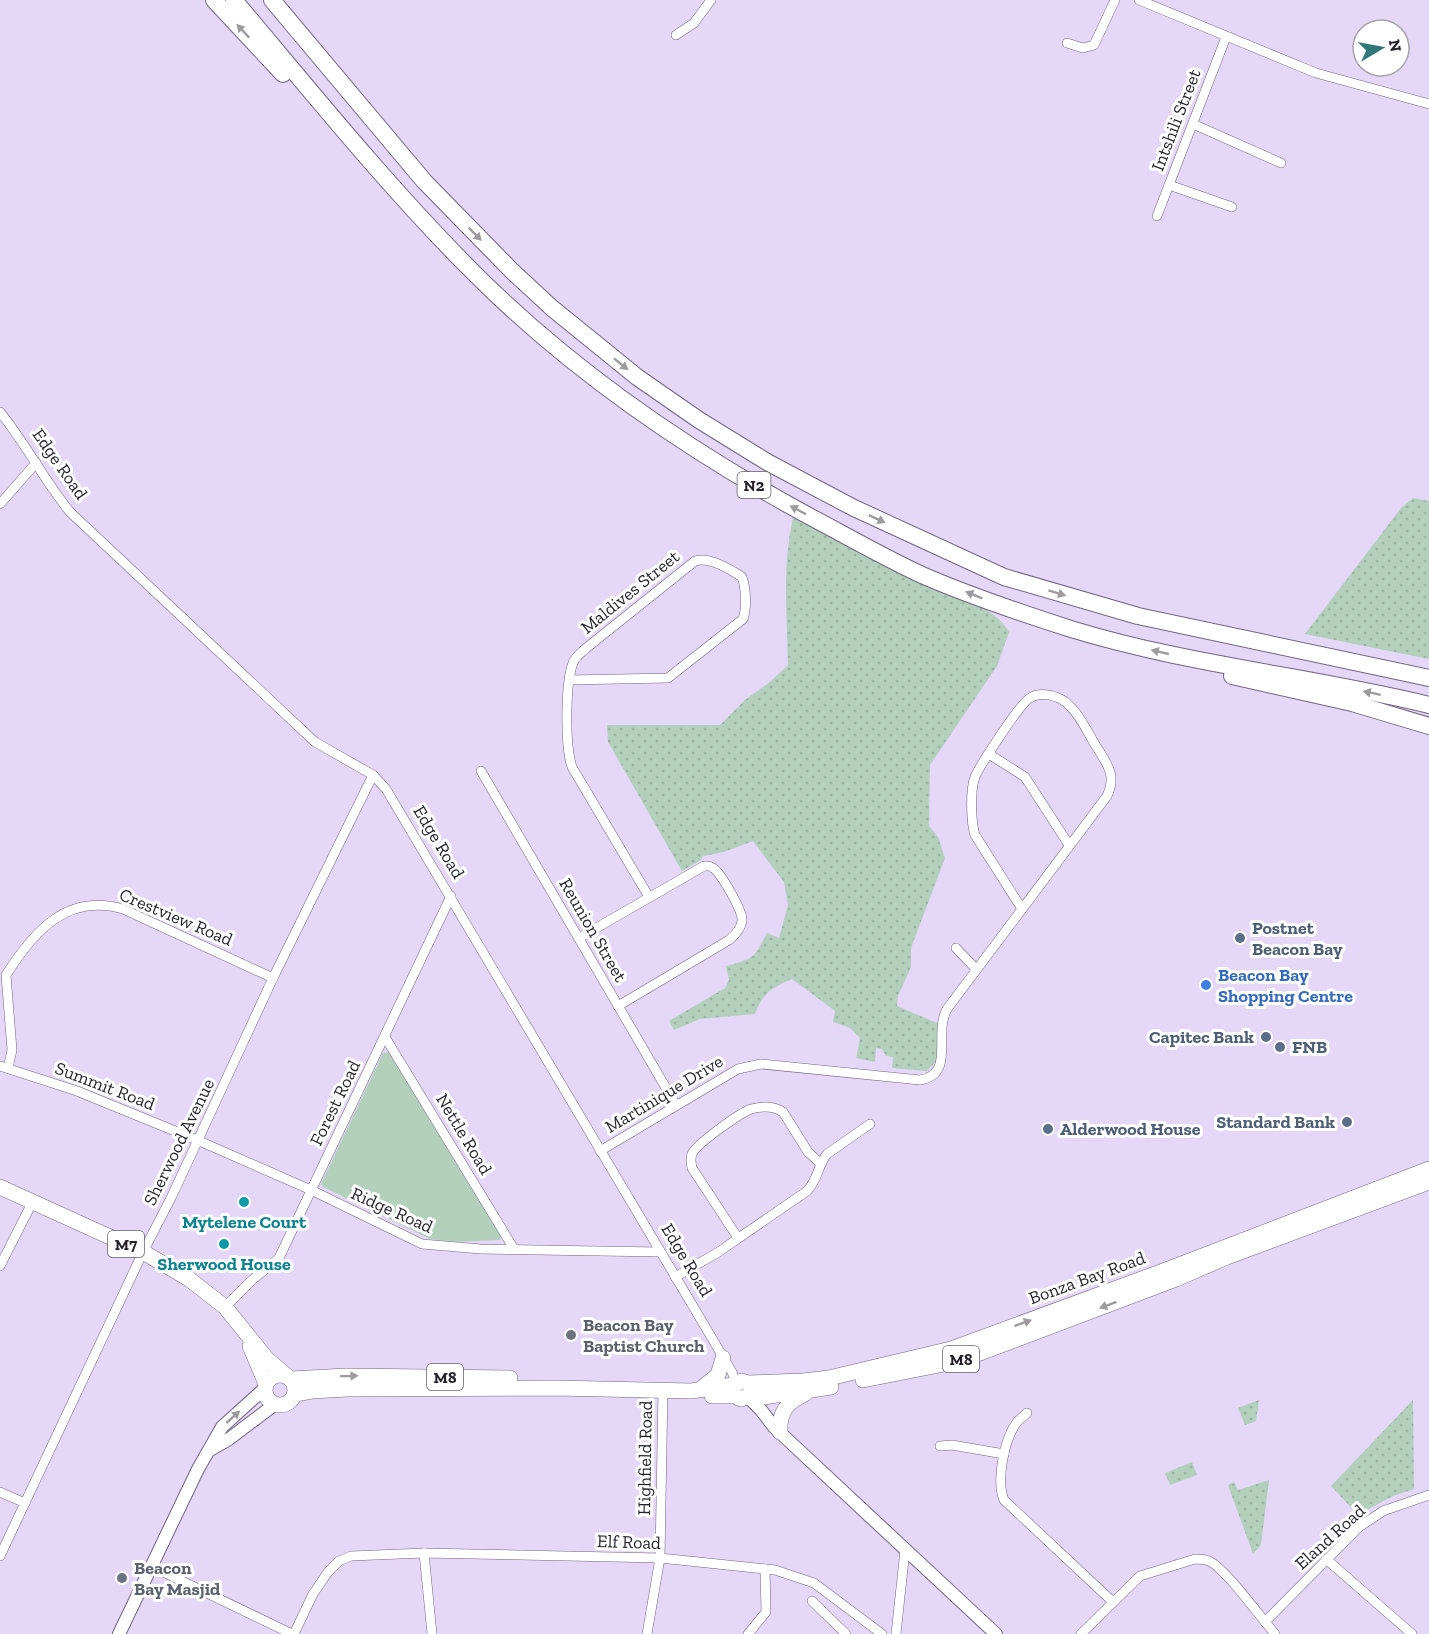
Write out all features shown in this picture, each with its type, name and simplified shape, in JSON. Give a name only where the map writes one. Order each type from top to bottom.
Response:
[{"type":"highway","points":[[214,0],[371,164]]},
{"type":"highway","name":"N2","points":[[234,0],[371,164],[467,266],[536,331],[627,404],[705,456],[778,500],[921,574],[992,602],[1069,628],[1124,645],[1184,658],[1257,670],[1429,705]]},
{"type":"highway","name":"N2","points":[[272,0],[450,210],[552,308],[637,377],[699,420],[767,462],[854,508],[1004,577],[1082,601],[1160,621],[1429,678]]},
{"type":"highway","points":[[286,0],[309,32],[425,173],[450,210]]},
{"type":"highway","points":[[1184,658],[1222,673],[1352,703],[1429,726]]},
{"type":"main road","name":"Bonza Bay Road","points":[[291,1383],[329,1389],[696,1390],[721,1397],[742,1391],[829,1378],[951,1349],[1158,1273],[1429,1169]]},
{"type":"main road","name":"Bonza Bay Road","points":[[742,1391],[763,1397],[810,1391],[944,1364],[980,1353],[1169,1282],[1227,1257],[1429,1182]]},
{"type":"main road","name":"M7","points":[[0,1187],[143,1252],[189,1279],[225,1307],[237,1323]]},
{"type":"main road","points":[[237,1323],[291,1383],[293,1398],[285,1405],[274,1405],[266,1398],[265,1386],[255,1355],[237,1323]]},
{"type":"main road","points":[[696,1390],[718,1375],[723,1358]]},
{"type":"main road","points":[[265,1386],[268,1380],[277,1375],[291,1383]]},
{"type":"main road","points":[[777,1429],[783,1410],[797,1397],[810,1391]]},
{"type":"street","points":[[676,34],[694,23],[711,0]]},
{"type":"street","points":[[1067,43],[1083,48],[1094,45],[1115,0]]},
{"type":"street","points":[[1139,0],[1161,4],[1226,37],[1316,73],[1429,104]]},
{"type":"street","name":"Intshili Street","points":[[1157,216],[1226,37]]},
{"type":"street","points":[[1193,124],[1281,163]]},
{"type":"street","points":[[1169,185],[1232,207]]},
{"type":"street","name":"Edge Road","points":[[0,412],[29,450],[70,512],[315,742],[373,775],[386,789],[742,1391],[777,1429],[996,1634]]},
{"type":"street","points":[[0,504],[36,463]]},
{"type":"street","name":"Maldives Street","points":[[569,680],[660,680],[668,678],[743,619],[745,613],[742,577],[708,560],[695,561],[579,655],[573,664],[569,680],[567,744],[572,767],[649,897]]},
{"type":"street","points":[[956,948],[976,969],[1022,909],[1069,845],[1107,796],[1112,787],[1112,778],[1107,764],[1069,705],[1058,697],[1050,695],[1030,698],[989,754],[975,777],[974,783],[973,829],[1022,909]]},
{"type":"street","points":[[989,754],[1025,777],[1069,845]]},
{"type":"street","name":"Reunion Street","points":[[481,771],[676,1105]]},
{"type":"street","name":"Sherwood Avenue","points":[[0,1556],[143,1252],[229,1076],[273,978],[373,775]]},
{"type":"street","points":[[579,938],[701,867],[708,866],[719,873],[741,912],[742,924],[737,932],[724,944],[618,1006]]},
{"type":"street","name":"Forest Road","points":[[225,1307],[279,1258],[451,896]]},
{"type":"street","name":"Crestview Road","points":[[4,1067],[12,1050],[3,974],[30,943],[56,919],[71,909],[97,905],[123,909],[273,978]]},
{"type":"street","name":"Martinique Drive","points":[[600,1151],[738,1069],[756,1065],[920,1080],[932,1077],[942,1060],[943,1017],[976,969]]},
{"type":"street","name":"Nettle Road","points":[[385,1036],[514,1249]]},
{"type":"street","name":"Summit Road","points":[[4,1067],[77,1091],[197,1140]]},
{"type":"street","points":[[738,1238],[692,1168],[692,1154],[701,1143],[748,1110],[758,1107],[778,1108],[783,1112],[808,1152],[821,1164]]},
{"type":"street","points":[[675,1277],[807,1191],[815,1182],[821,1164],[832,1150],[870,1124]]},
{"type":"street","name":"Ridge Road","points":[[197,1140],[311,1191],[422,1245],[481,1249],[660,1252]]},
{"type":"street","points":[[0,1266],[33,1201]]},
{"type":"street","points":[[119,1634],[198,1468],[222,1427],[265,1386]]},
{"type":"street","name":"Highfield Road","points":[[647,1634],[660,1558],[663,1389]]},
{"type":"street","points":[[209,1451],[274,1405]]},
{"type":"street","points":[[1027,1413],[1017,1422],[1004,1454],[1000,1492],[1006,1503],[1113,1602]]},
{"type":"street","points":[[940,1446],[952,1445],[1004,1454]]},
{"type":"street","points":[[0,1492],[25,1503]]},
{"type":"street","name":"Eland Road","points":[[1265,1622],[1359,1527],[1383,1511],[1429,1496]]},
{"type":"street","points":[[896,1634],[905,1550]]},
{"type":"street","points":[[423,1553],[432,1634]]},
{"type":"street","name":"Elf Road","points":[[293,1634],[313,1594],[328,1572],[339,1561],[355,1556],[423,1553],[660,1558],[765,1569],[791,1574],[814,1583],[882,1634]]},
{"type":"street","points":[[1081,1634],[1140,1576],[1195,1559],[1207,1560],[1221,1570],[1275,1634]]},
{"type":"street","points":[[1326,1559],[1412,1634]]},
{"type":"street","points":[[152,1566],[293,1634]]},
{"type":"street","points":[[748,1634],[766,1612],[765,1569]]},
{"type":"street","points":[[812,1602],[846,1634]]},
{"type":"green space","points":[[1413,498],[1429,501],[1429,659],[1305,634],[1401,508]]},
{"type":"green space","points":[[793,518],[859,553],[964,597],[999,620],[1009,632],[997,666],[930,765],[929,826],[938,837],[945,858],[911,948],[911,967],[898,996],[897,1006],[939,1024],[938,1060],[926,1071],[892,1068],[893,1057],[886,1056],[882,1049],[876,1048],[875,1062],[856,1058],[860,1038],[850,1028],[833,1022],[835,1011],[792,979],[769,992],[761,1001],[755,1014],[700,1019],[674,1030],[669,1021],[725,988],[729,980],[726,966],[748,959],[756,953],[767,933],[779,938],[788,905],[784,882],[753,841],[724,852],[703,856],[701,860],[682,871],[608,742],[607,725],[720,725],[745,700],[770,682],[788,665],[786,573]]},
{"type":"green space","points":[[390,1052],[501,1236],[500,1240],[454,1242],[430,1239],[321,1184],[383,1053]]},
{"type":"green space","points":[[1259,1400],[1256,1421],[1245,1425],[1238,1408]]},
{"type":"green space","points":[[1413,1400],[1414,1489],[1393,1496],[1358,1515],[1331,1486]]},
{"type":"green space","points":[[1192,1462],[1197,1475],[1170,1485],[1165,1473]]},
{"type":"green space","points":[[1269,1480],[1261,1545],[1253,1554],[1228,1485],[1234,1482],[1238,1490]]},
{"type":"place","name":"Postnet Beacon Bay","points":[[1240,938]]},
{"type":"place","name":"Beacon Bay Shopping Centre","points":[[1206,985]]},
{"type":"place","name":"Capitec Bank","points":[[1266,1037]]},
{"type":"place","name":"FNB","points":[[1280,1047]]},
{"type":"place","name":"Standard Bank","points":[[1347,1122]]},
{"type":"place","name":"Alderwood House","points":[[1048,1129]]},
{"type":"place","name":"Mytelene Court","points":[[244,1202]]},
{"type":"place","name":"Sherwood House","points":[[224,1244]]},
{"type":"place","name":"Beacon Bay Baptist Church","points":[[571,1335]]},
{"type":"place","name":"Beacon Bay Masjid","points":[[122,1578]]}]
